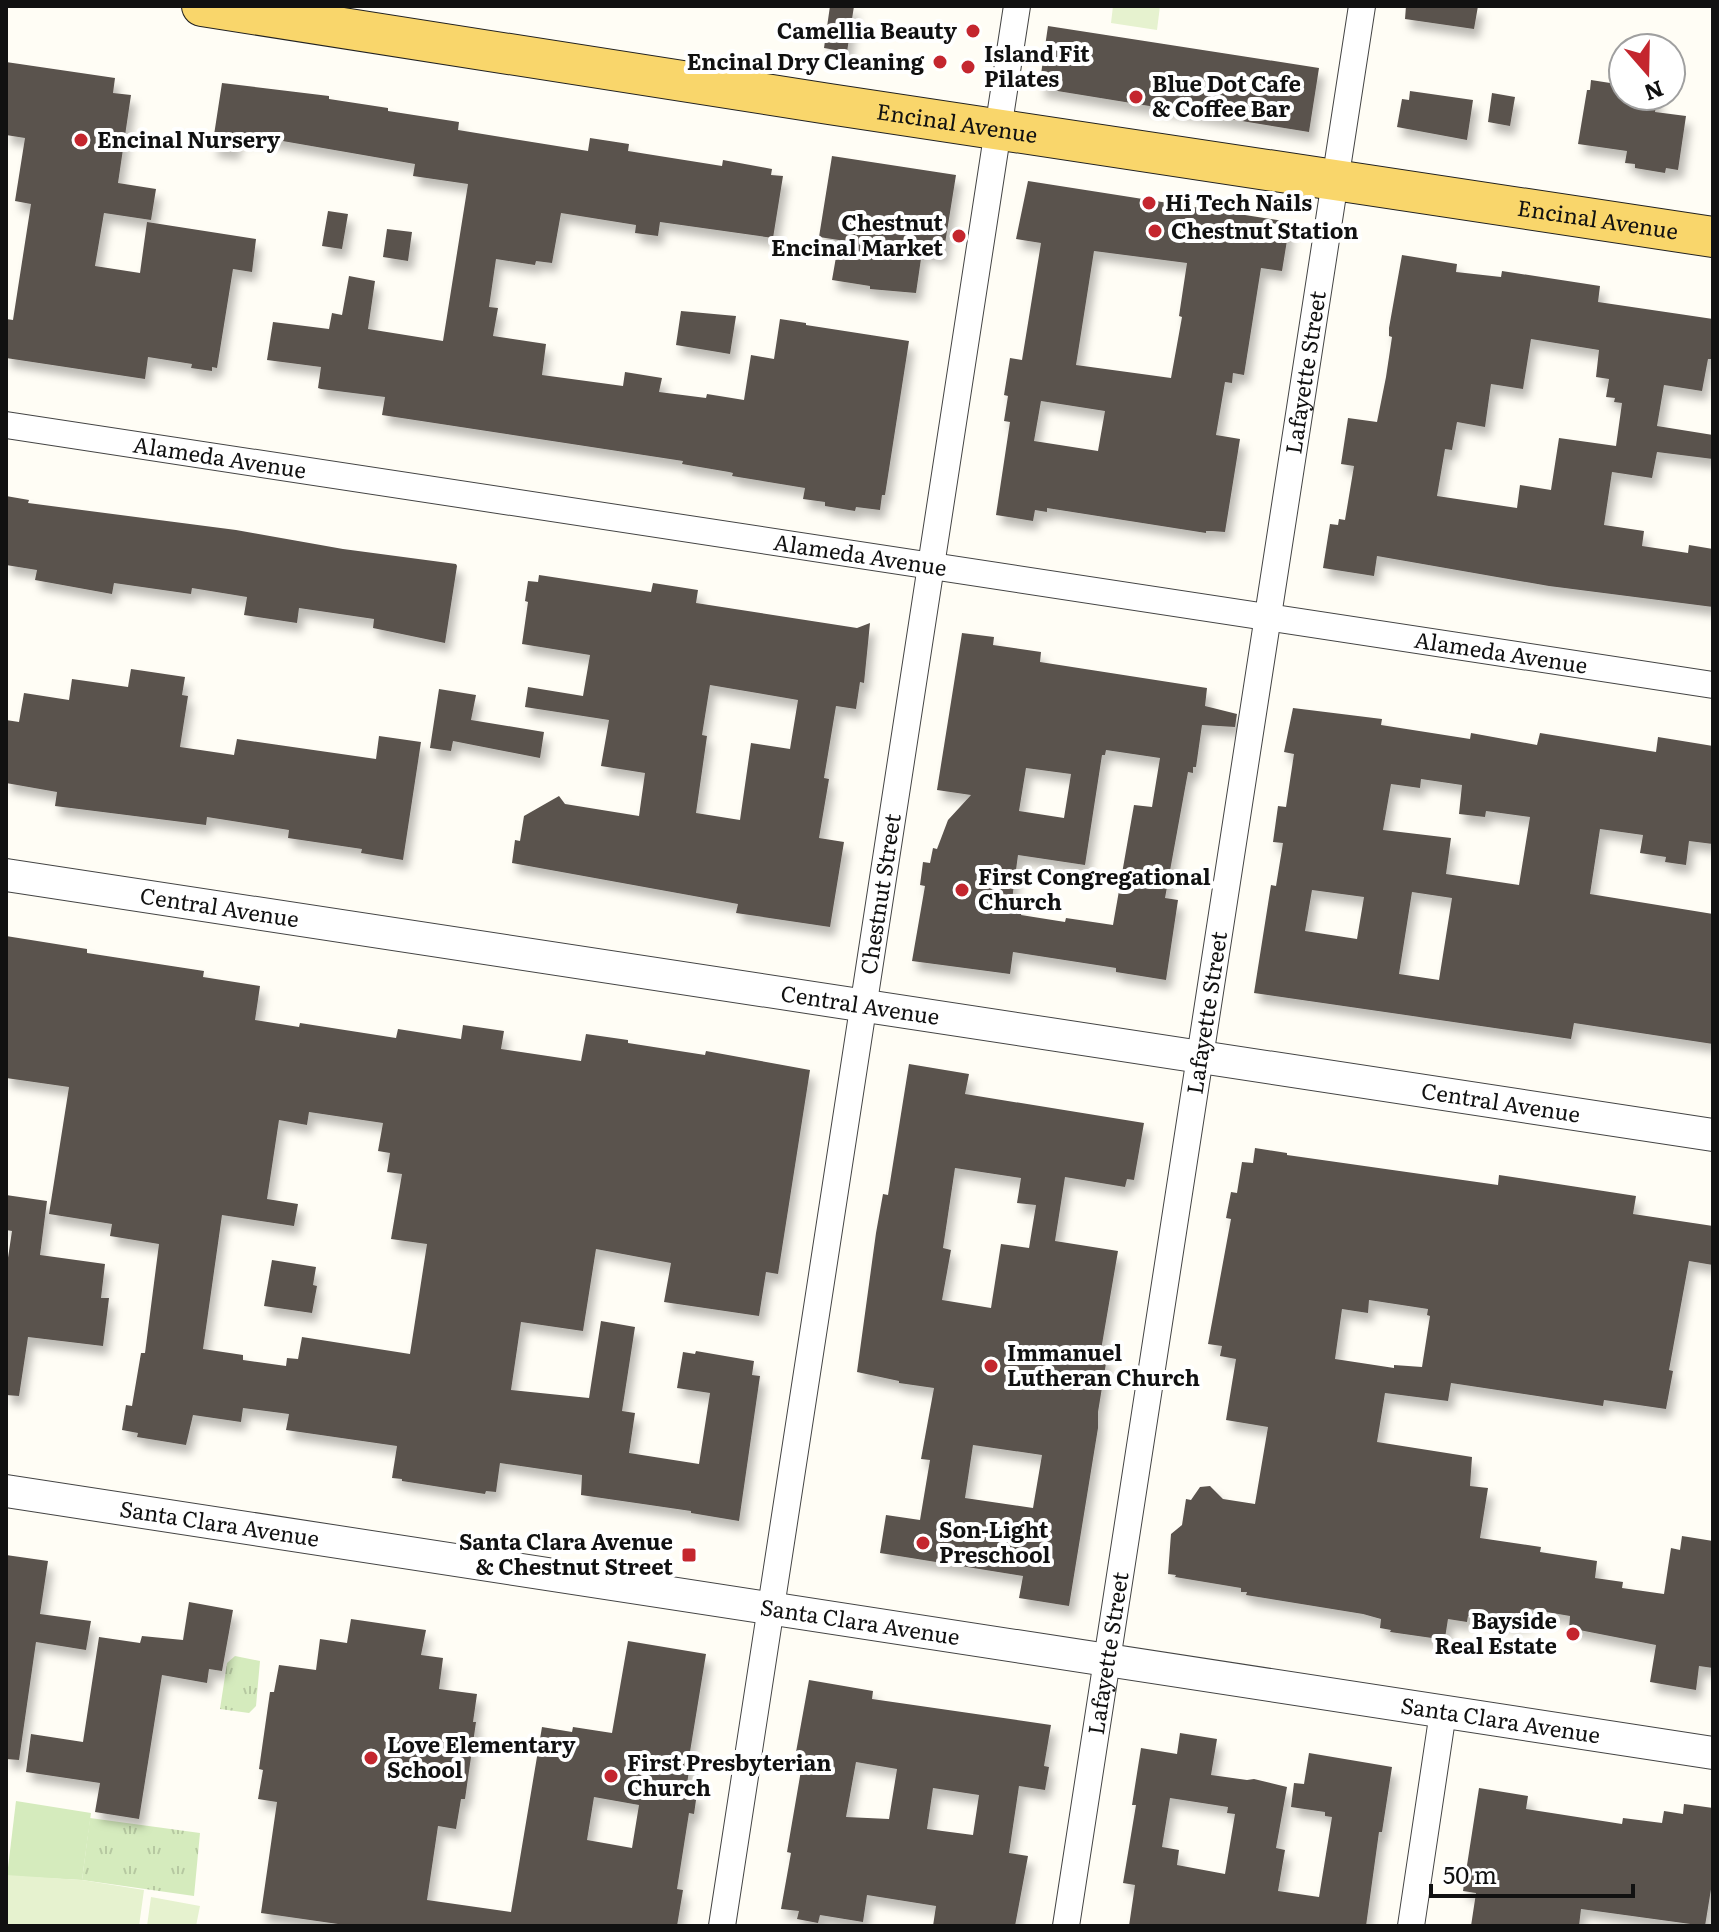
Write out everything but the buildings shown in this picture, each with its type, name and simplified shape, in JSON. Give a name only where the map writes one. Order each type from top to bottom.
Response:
[{"type":"main road","name":"Encinal Avenue","points":[[202,6],[1713,237]]},
{"type":"street","name":"Chestnut Street","points":[[722,1926],[1017,6]]},
{"type":"street","name":"Lafayette Street","points":[[1066,1926],[1362,6]]},
{"type":"street","name":"Alameda Avenue","points":[[6,425],[1713,685]]},
{"type":"street","name":"Central Avenue","points":[[6,875],[1713,1135]]},
{"type":"street","name":"Santa Clara Avenue","points":[[6,1491],[1713,1753]]},
{"type":"street","points":[[1411,1926],[1443,1712]]},
{"type":"green space","points":[[1113,6],[1160,6],[1157,30],[1111,23]]},
{"type":"green space","points":[[235,1656],[260,1661],[256,1706],[249,1713],[220,1709],[227,1663]]},
{"type":"green space","points":[[16,1801],[91,1813],[82,1880],[7,1876]]},
{"type":"green space","points":[[90,1818],[200,1833],[194,1896],[82,1880]]},
{"type":"green space","points":[[6,1875],[82,1880],[144,1890],[139,1926],[6,1926]]},
{"type":"green space","points":[[151,1897],[200,1906],[196,1926],[147,1926]]},
{"type":"place","name":"Camellia Beauty","points":[[973,31]]},
{"type":"place","name":"Encinal Dry Cleaning","points":[[940,62]]},
{"type":"place","name":"Island Fit Pilates","points":[[968,67]]},
{"type":"place","name":"Blue Dot Cafe & Coffee Bar","points":[[1136,97]]},
{"type":"place","name":"Encinal Nursery","points":[[81,140]]},
{"type":"place","name":"Hi Tech Nails","points":[[1149,203]]},
{"type":"place","name":"Chestnut Station","points":[[1155,231]]},
{"type":"place","name":"Chestnut Encinal Market","points":[[959,236]]},
{"type":"place","name":"First Congregational Church","points":[[962,890]]},
{"type":"place","name":"Immanuel Lutheran Church","points":[[991,1366]]},
{"type":"place","name":"Son-Light Preschool","points":[[923,1543]]},
{"type":"place","name":"Santa Clara Avenue & Chestnut Street","points":[[689,1555]]},
{"type":"place","name":"Bayside Real Estate","points":[[1573,1634]]},
{"type":"place","name":"Love Elementary School","points":[[371,1758]]},
{"type":"place","name":"First Presbyterian Church","points":[[611,1776]]}]
